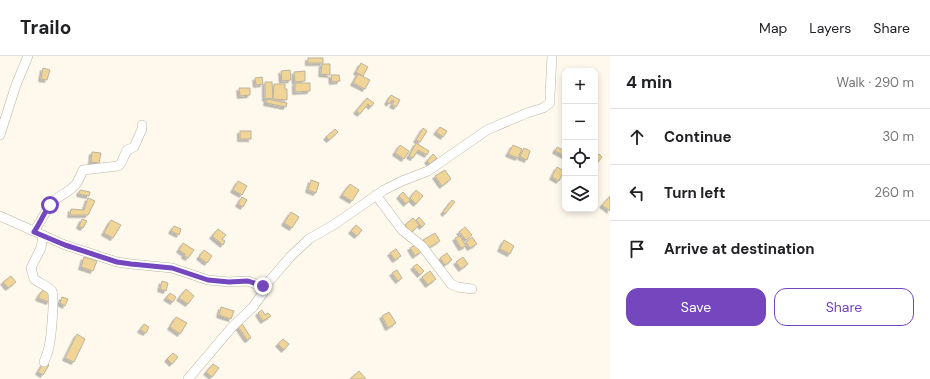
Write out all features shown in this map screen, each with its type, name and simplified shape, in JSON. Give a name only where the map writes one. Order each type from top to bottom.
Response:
[{"type":"street","points":[[0,135],[16,85],[28,56]]},
{"type":"street","points":[[0,216],[65,245],[117,262],[172,268],[208,280],[229,282],[248,281],[263,286],[268,283],[290,257],[309,239],[335,224],[376,195],[402,181],[428,171],[487,130],[542,108],[550,103],[552,56]]},
{"type":"street","points":[[34,232],[43,214],[50,205],[54,200],[75,185],[83,170],[118,166],[122,162],[128,150],[134,147],[142,129],[142,125]]},
{"type":"street","points":[[376,195],[402,230],[422,246],[451,284],[458,287],[472,289]]},
{"type":"street","points":[[43,236],[41,248],[32,268],[34,279],[50,289],[53,292],[54,297],[49,348],[44,362]]},
{"type":"street","points":[[188,379],[232,327],[253,307],[263,293],[263,286]]},
{"type":"building","points":[[308,58],[323,58],[323,63],[308,63]]},
{"type":"building","points":[[361,63],[368,67],[363,76],[356,72]]},
{"type":"building","points":[[322,64],[330,64],[330,75],[321,74]]},
{"type":"building","points":[[43,68],[50,70],[47,80],[41,79]]},
{"type":"building","points":[[290,70],[291,80],[282,81],[281,71]]},
{"type":"building","points":[[305,71],[305,81],[295,82],[294,72]]},
{"type":"building","points":[[358,74],[370,80],[365,89],[353,83]]},
{"type":"building","points":[[331,75],[339,75],[340,81],[332,82]]},
{"type":"building","points":[[262,77],[263,84],[256,85],[255,78]]},
{"type":"building","points":[[265,82],[272,82],[273,98],[265,99]]},
{"type":"building","points":[[295,83],[310,83],[310,91],[295,92]]},
{"type":"building","points":[[274,84],[285,84],[285,89],[287,89],[287,100],[273,99]]},
{"type":"building","points":[[239,88],[250,88],[250,95],[240,96]]},
{"type":"building","points":[[391,95],[400,100],[396,107],[392,105],[394,101],[392,100],[389,104],[387,102]]},
{"type":"building","points":[[367,98],[374,103],[371,107],[368,104],[360,114],[356,111]]},
{"type":"building","points":[[267,99],[287,103],[286,107],[266,103]]},
{"type":"building","points":[[440,127],[447,131],[443,137],[436,132]]},
{"type":"building","points":[[423,128],[427,131],[420,142],[416,140]]},
{"type":"building","points":[[335,129],[338,132],[329,140],[326,137]]},
{"type":"building","points":[[240,131],[251,131],[251,139],[240,139]]},
{"type":"building","points":[[416,143],[429,151],[427,155],[418,150],[413,158],[409,156]]},
{"type":"building","points":[[400,145],[409,151],[404,159],[395,153]]},
{"type":"building","points":[[513,145],[522,149],[518,158],[508,154]]},
{"type":"building","points":[[557,147],[562,150],[562,154],[555,151]]},
{"type":"building","points":[[524,148],[530,151],[527,160],[520,157]]},
{"type":"building","points":[[92,152],[101,153],[99,163],[91,162]]},
{"type":"building","points":[[433,154],[437,158],[430,164],[427,161]]},
{"type":"building","points":[[599,154],[602,157],[598,162]]},
{"type":"building","points":[[557,167],[562,170],[562,175],[559,181],[552,177]]},
{"type":"building","points":[[445,170],[451,179],[442,186],[435,176]]},
{"type":"building","points":[[311,180],[319,183],[316,193],[308,190]]},
{"type":"building","points":[[238,181],[247,186],[242,195],[233,190]]},
{"type":"building","points":[[350,184],[359,190],[352,201],[342,195]]},
{"type":"building","points":[[80,190],[90,192],[89,196],[79,194]]},
{"type":"building","points":[[416,190],[423,196],[416,204],[410,198]]},
{"type":"building","points":[[403,192],[410,200],[406,204],[399,196]]},
{"type":"building","points":[[610,196],[610,211],[602,205]]},
{"type":"building","points":[[242,197],[247,200],[243,207],[238,204]]},
{"type":"building","points":[[88,198],[95,201],[88,215],[70,215],[71,209],[84,210]]},
{"type":"building","points":[[452,200],[455,202],[445,214],[443,212]]},
{"type":"building","points":[[291,212],[299,217],[292,228],[284,223]]},
{"type":"building","points":[[419,217],[425,224],[422,227],[416,220]]},
{"type":"building","points":[[413,218],[419,225],[411,233],[405,225]]},
{"type":"building","points":[[82,219],[87,221],[83,228],[79,226]]},
{"type":"building","points":[[111,220],[121,225],[113,238],[104,233]]},
{"type":"building","points":[[356,225],[362,230],[357,236],[351,231]]},
{"type":"building","points":[[174,226],[181,229],[179,235],[171,231]]},
{"type":"building","points":[[465,227],[472,235],[466,240],[459,232]]},
{"type":"building","points":[[218,229],[226,235],[222,239],[225,241],[223,245],[212,236]]},
{"type":"building","points":[[435,233],[440,241],[428,248],[423,240]]},
{"type":"building","points":[[460,236],[466,246],[461,248],[455,238]]},
{"type":"building","points":[[472,237],[477,244],[470,248],[466,242]]},
{"type":"building","points":[[504,240],[514,246],[510,254],[500,249]]},
{"type":"building","points":[[183,243],[194,250],[188,258],[179,250]]},
{"type":"building","points":[[417,244],[422,251],[415,256],[410,248]]},
{"type":"building","points":[[396,249],[401,256],[395,260],[390,253]]},
{"type":"building","points":[[204,250],[212,256],[207,263],[199,257]]},
{"type":"building","points":[[447,253],[452,260],[445,265],[440,258]]},
{"type":"building","points":[[84,257],[97,261],[93,271],[81,267]]},
{"type":"building","points":[[463,257],[468,264],[461,269],[456,262]]},
{"type":"building","points":[[417,264],[424,271],[420,275],[413,267]]},
{"type":"building","points":[[397,270],[402,278],[398,281],[392,273]]},
{"type":"building","points":[[430,271],[436,279],[428,285],[422,277]]},
{"type":"building","points":[[11,276],[16,282],[8,288],[3,282]]},
{"type":"building","points":[[162,281],[168,283],[166,291],[160,289]]},
{"type":"building","points":[[186,289],[194,296],[188,304],[179,298]]},
{"type":"building","points":[[43,290],[51,293],[49,302],[38,298]]},
{"type":"building","points":[[170,293],[176,297],[173,302],[166,298]]},
{"type":"building","points":[[62,297],[68,299],[65,306],[60,303]]},
{"type":"building","points":[[221,307],[234,311],[231,319],[219,315]]},
{"type":"building","points":[[262,310],[265,315],[268,313],[271,316],[263,321],[258,313]]},
{"type":"building","points":[[389,312],[396,323],[388,328],[382,316]]},
{"type":"building","points":[[176,317],[187,323],[180,334],[170,327]]},
{"type":"building","points":[[241,322],[251,338],[247,340],[237,325]]},
{"type":"building","points":[[144,324],[149,327],[146,333],[140,330]]},
{"type":"building","points":[[77,334],[85,339],[74,362],[65,358]]},
{"type":"building","points":[[283,339],[289,344],[284,350],[278,344]]},
{"type":"building","points":[[173,353],[178,357],[172,364],[167,359]]},
{"type":"building","points":[[44,362],[49,365],[43,375],[38,372]]},
{"type":"building","points":[[213,364],[219,368],[212,377],[206,372]]},
{"type":"building","points":[[359,371],[366,379],[351,378]]},
{"type":"route","points":[[50,205],[43,214],[34,232],[65,245],[117,262],[172,268],[208,280],[229,282],[248,281],[263,286]]}]
